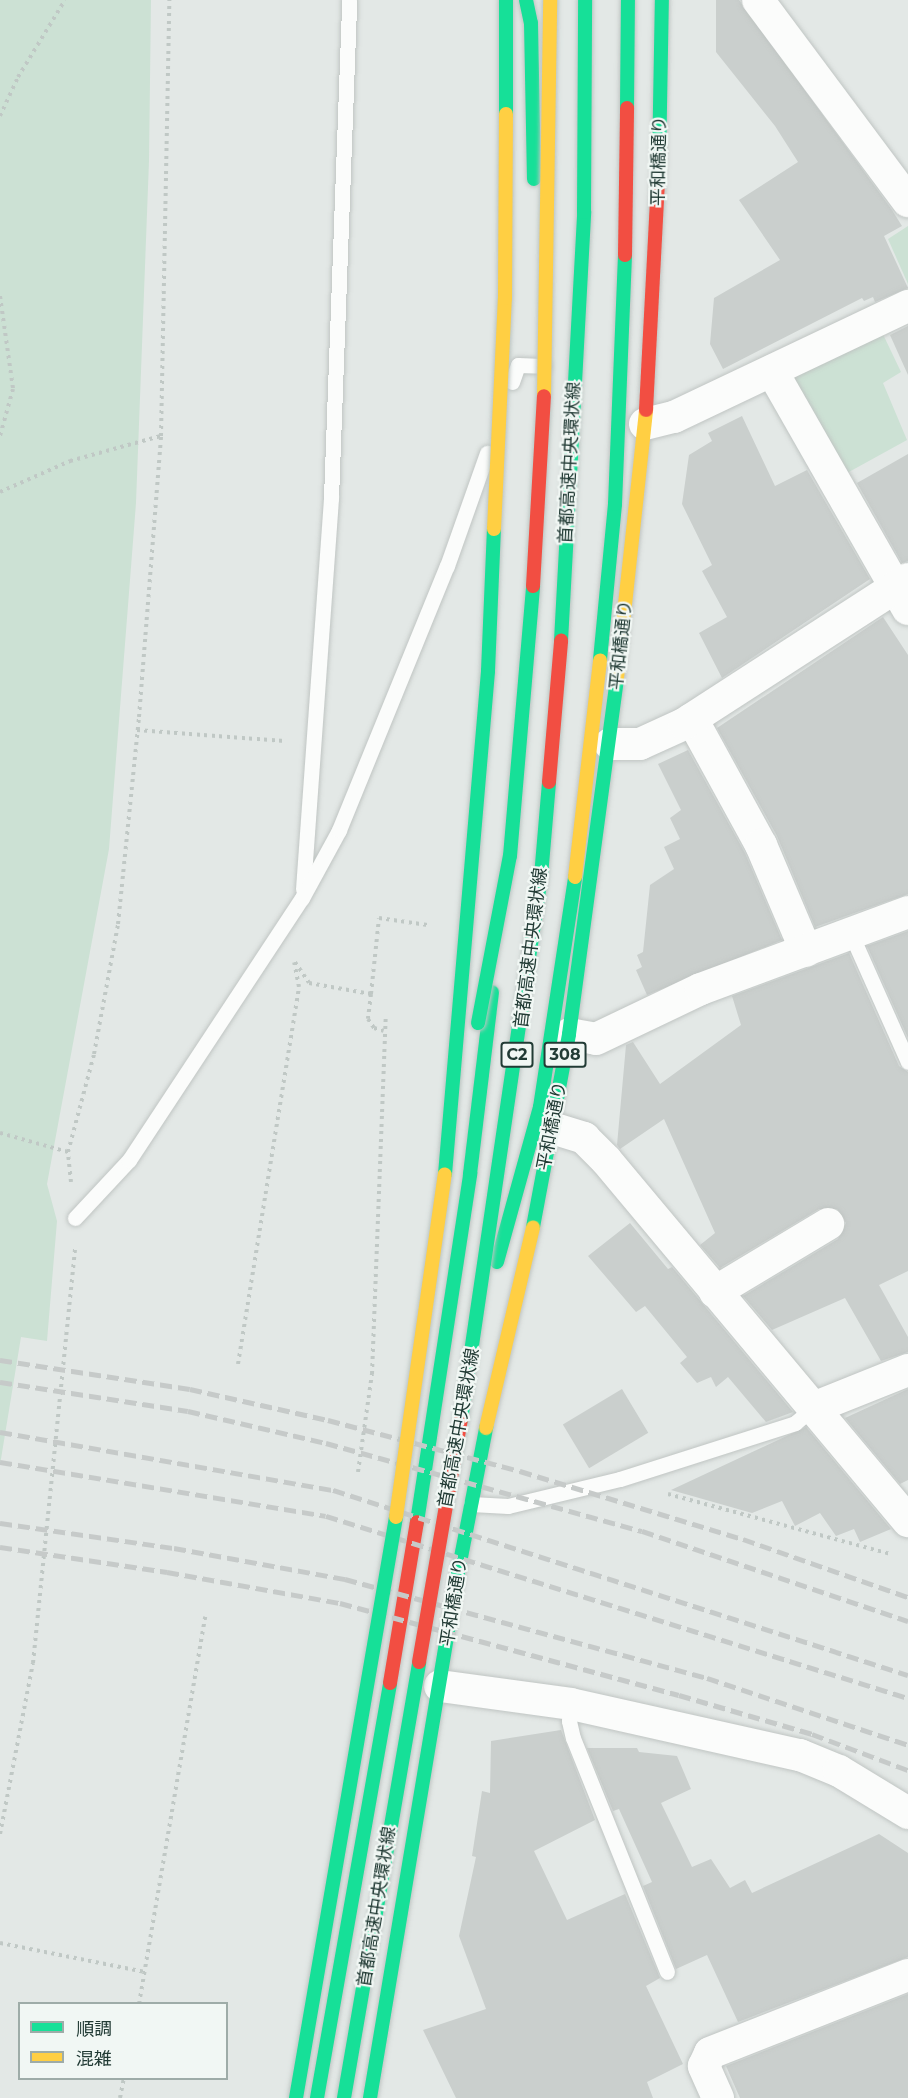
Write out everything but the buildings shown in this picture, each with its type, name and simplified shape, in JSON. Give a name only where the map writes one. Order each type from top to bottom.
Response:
[{"type":"main road","points":[[441,1216],[488,671],[505,297],[506,0]]},
{"type":"main road","points":[[526,0],[531,23],[530,106],[543,366]]},
{"type":"main road","points":[[296,2098],[389,1561],[441,1216],[510,856],[527,683],[544,404],[550,0]]},
{"type":"main road","points":[[317,2098],[410,1571],[470,1174],[500,933],[543,366],[556,160],[561,0]]},
{"type":"main road","name":"首都高速中央環状線","points":[[344,2098],[476,1338],[531,958],[559,675],[584,212],[585,0]]},
{"type":"main road","points":[[476,1338],[540,1107],[572,901],[593,731],[615,504],[627,208],[628,0]]},
{"type":"main road","name":"平和橋通り","points":[[370,2098],[471,1504],[552,1128],[569,1034],[610,744],[645,424],[658,204],[662,0]]},
{"type":"street","points":[[758,0],[908,201]]},
{"type":"street","points":[[645,424],[674,417],[908,306]]},
{"type":"street","points":[[610,744],[640,744],[692,719],[903,592],[772,371]]},
{"type":"street","points":[[692,719],[761,845],[806,951]]},
{"type":"street","points":[[569,1034],[596,1039],[701,989],[908,912]]},
{"type":"street","points":[[552,1128],[584,1138],[908,1521]]},
{"type":"street","points":[[716,1292],[828,1224]]},
{"type":"street","points":[[813,1408],[908,1370]]},
{"type":"street","points":[[440,1686],[571,1704],[800,1755],[838,1771],[908,1813]]},
{"type":"street","points":[[718,2098],[704,2066],[710,2053],[908,1975]]},
{"type":"lane","points":[[302,898],[316,744],[331,498],[349,0]]},
{"type":"lane","points":[[75,1218],[129,1160],[302,898],[339,830],[447,566],[518,365],[543,366]]},
{"type":"lane","points":[[851,934],[908,1062]]},
{"type":"lane","points":[[471,1504],[508,1506],[620,1479],[795,1423],[813,1408]]},
{"type":"lane","points":[[571,1704],[569,1720],[573,1738],[667,1972]]},
{"type":"path","points":[[0,116],[18,77],[65,0]]},
{"type":"path","points":[[0,1834],[33,1663],[74,1274],[75,1218],[68,1152],[94,1054],[118,924],[138,730],[161,436],[169,0]]},
{"type":"path","points":[[0,296],[13,388],[0,436]]},
{"type":"path","points":[[0,492],[70,461],[161,436]]},
{"type":"path","points":[[138,730],[316,744]]},
{"type":"path","points":[[384,1031],[374,1028],[368,1019],[379,918],[433,926]]},
{"type":"path","points":[[238,1364],[299,987],[294,962]]},
{"type":"path","points":[[309,983],[371,994]]},
{"type":"path","points":[[358,1472],[372,1374],[386,1017]]},
{"type":"path","points":[[0,1133],[68,1152]]},
{"type":"path","points":[[620,1479],[897,1556]]},
{"type":"path","points":[[139,2002],[205,1617]]},
{"type":"path","points":[[0,1943],[145,1972]]},
{"type":"path","points":[[120,2098],[124,2080]]},
{"type":"green space","points":[[0,0],[151,0],[149,161],[136,503],[109,849],[47,1184],[57,1221],[47,1341],[21,1337],[0,1465]]},
{"type":"green space","points":[[908,226],[908,284],[888,239]]},
{"type":"green space","points":[[880,328],[901,372],[883,383],[907,440],[838,478],[783,376]]},
{"type":"railway","points":[[0,1360],[190,1389],[328,1420],[520,1471],[743,1539],[908,1597]]},
{"type":"railway","points":[[0,1382],[188,1411],[326,1443],[642,1531],[908,1621]]},
{"type":"railway","points":[[0,1432],[333,1490],[908,1675]]},
{"type":"railway","points":[[0,1462],[326,1516],[908,1698]]},
{"type":"railway","points":[[0,1523],[174,1548],[345,1579],[707,1678],[908,1745]]},
{"type":"railway","points":[[0,1547],[167,1572],[340,1603],[679,1695],[812,1734],[908,1770]]},
{"type":"traffic: fast","points":[[506,0],[506,114]]},
{"type":"traffic: fast","points":[[526,0],[531,23],[534,179]]},
{"type":"traffic: fast","points":[[561,641],[584,212],[585,0]]},
{"type":"traffic: fast","points":[[627,108],[628,0]]},
{"type":"traffic: fast","points":[[659,164],[662,0]]},
{"type":"traffic: fast","points":[[600,660],[615,504],[625,255]]},
{"type":"traffic: fast","points":[[445,1174],[488,671],[494,529]]},
{"type":"traffic: fast","points":[[478,1023],[510,856],[533,586]]},
{"type":"traffic: fast","points":[[533,1227],[569,1034],[617,678]]},
{"type":"traffic: fast","points":[[461,1420],[541,876],[549,782]]},
{"type":"traffic: fast","points":[[497,1262],[540,1107],[575,877]]},
{"type":"traffic: fast","points":[[417,1522],[470,1174],[492,992]]},
{"type":"traffic: fast","points":[[370,2098],[456,1583],[486,1428]]},
{"type":"traffic: fast","points":[[296,2098],[396,1517]]},
{"type":"traffic: fast","points":[[344,2098],[419,1662]]},
{"type":"traffic: fast","points":[[317,2098],[390,1683]]},
{"type":"traffic: slow","points":[[544,396],[550,0]]},
{"type":"traffic: slow","points":[[494,529],[505,298],[506,114]]},
{"type":"traffic: slow","points":[[617,678],[646,410]]},
{"type":"traffic: slow","points":[[575,877],[600,660]]},
{"type":"traffic: slow","points":[[396,1517],[445,1174]]},
{"type":"traffic: slow","points":[[486,1428],[533,1227]]},
{"type":"traffic: jam","points":[[625,255],[627,108]]},
{"type":"traffic: jam","points":[[646,410],[659,164]]},
{"type":"traffic: jam","points":[[533,586],[544,396]]},
{"type":"traffic: jam","points":[[549,782],[561,641]]},
{"type":"traffic: jam","points":[[419,1662],[461,1420]]},
{"type":"traffic: jam","points":[[390,1683],[417,1522]]}]
